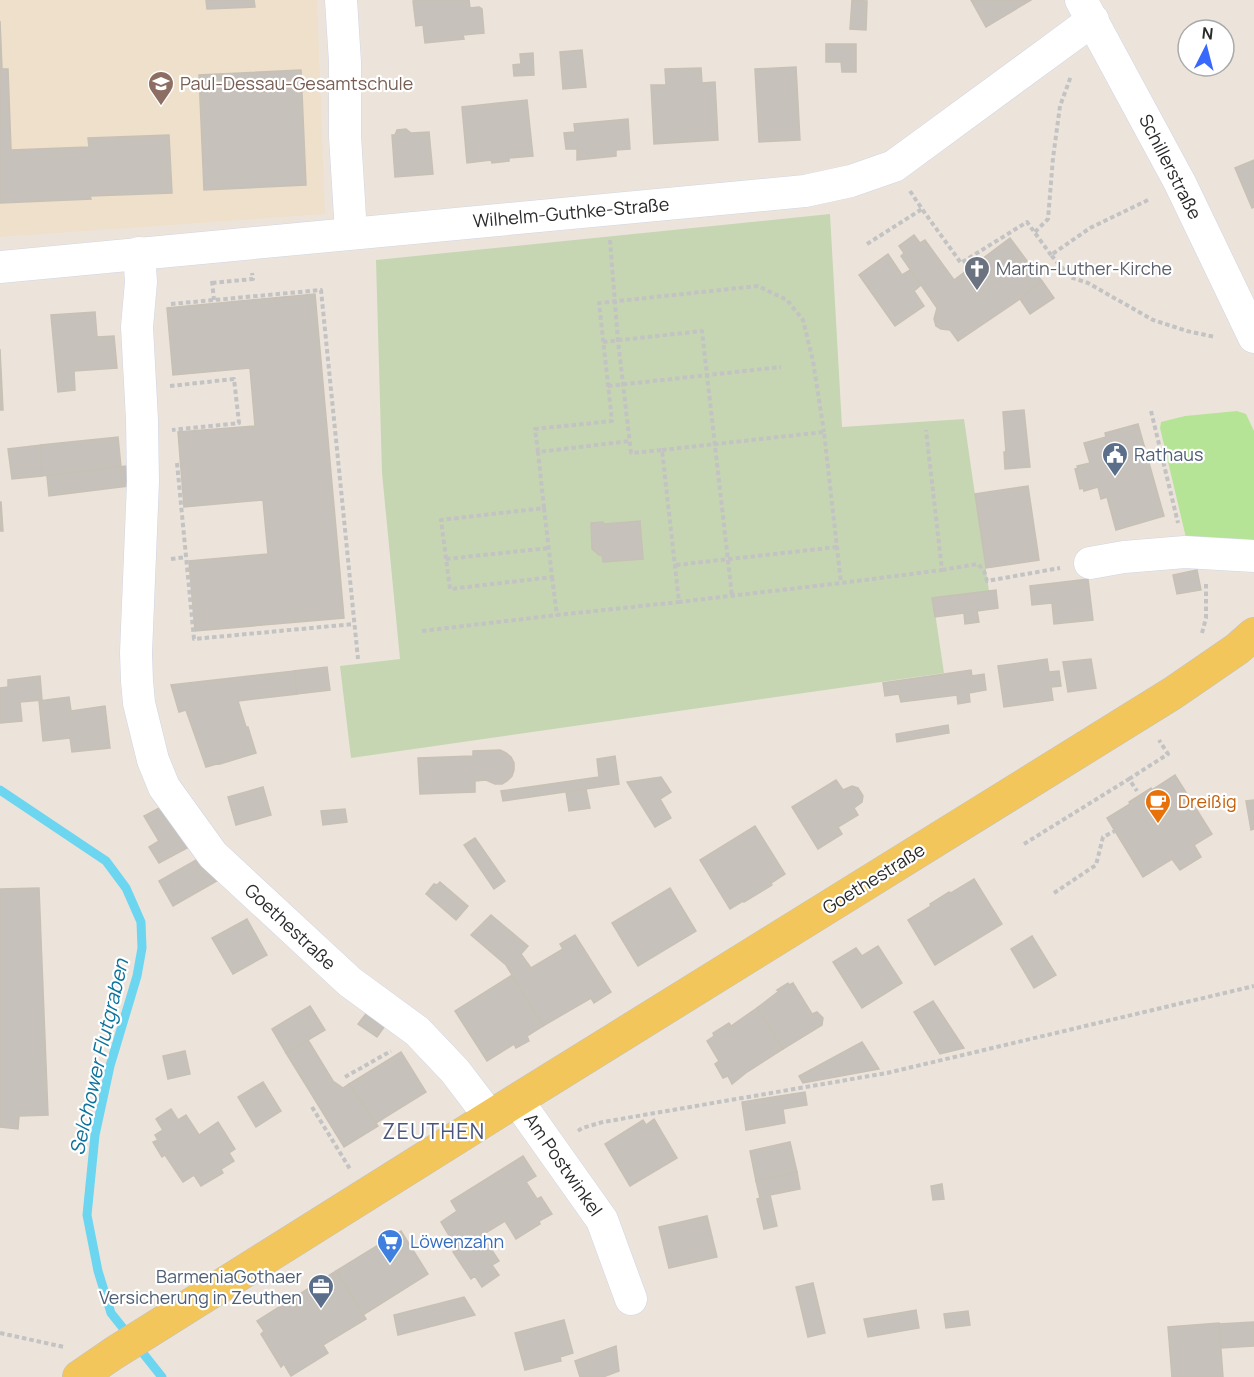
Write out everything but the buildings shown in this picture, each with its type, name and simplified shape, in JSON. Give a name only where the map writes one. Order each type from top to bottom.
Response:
[{"type":"main road","name":"Goethestraße","points":[[79,1377],[503,1109],[1173,693],[1237,649],[1254,634]]},
{"type":"street","points":[[340,0],[345,62],[345,136],[351,233]]},
{"type":"street","name":"Wilhelm-Guthke-Straße","points":[[0,267],[805,191],[851,181],[894,166],[1087,10]]},
{"type":"street","name":"Schillerstraße","points":[[1087,10],[1180,183],[1254,337]]},
{"type":"street","name":"Goethestraße","points":[[139,254],[141,282],[137,327],[143,482],[136,653],[137,681],[139,703],[153,760],[164,787],[213,855],[350,982],[417,1030],[456,1071],[503,1109]]},
{"type":"street","points":[[1090,563],[1124,557],[1193,553],[1254,556]]},
{"type":"street","name":"Am Postwinkel","points":[[503,1109],[552,1149],[602,1220],[632,1299]]},
{"type":"path","points":[[1035,232],[1048,219],[1060,106],[1074,68]]},
{"type":"path","points":[[907,186],[961,262],[1027,222],[1070,277],[1088,283],[1153,320],[1215,337]]},
{"type":"path","points":[[1051,255],[1090,228],[1148,200]]},
{"type":"path","points":[[867,244],[922,209]]},
{"type":"path","points":[[609,238],[631,453],[824,432]]},
{"type":"path","points":[[212,283],[214,300]]},
{"type":"path","points":[[557,615],[535,429],[612,421],[599,303],[758,286],[787,300],[803,320],[813,361],[824,432],[841,583]]},
{"type":"path","points":[[161,305],[321,290],[358,659]]},
{"type":"path","points":[[603,342],[702,331],[732,596]]},
{"type":"path","points":[[608,386],[781,367]]},
{"type":"path","points":[[169,386],[234,379],[239,423],[174,430],[172,419]]},
{"type":"path","points":[[1151,411],[1193,553],[1206,580],[1206,618],[1201,637]]},
{"type":"path","points":[[926,430],[942,570]]},
{"type":"path","points":[[538,452],[630,441]]},
{"type":"path","points":[[662,450],[679,602]]},
{"type":"path","points":[[176,453],[194,639],[354,624]]},
{"type":"path","points":[[544,508],[441,520],[450,589],[552,577]]},
{"type":"path","points":[[676,565],[837,547]]},
{"type":"path","points":[[446,559],[549,548]]},
{"type":"path","points":[[422,631],[841,583],[978,564],[984,570],[987,581],[1090,563]]},
{"type":"path","points":[[1024,844],[1168,754],[1156,734]]},
{"type":"path","points":[[1129,779],[1137,791]]},
{"type":"path","points":[[1054,893],[1096,865],[1103,837],[1115,831]]},
{"type":"path","points":[[552,1149],[582,1128],[603,1122],[887,1073],[1254,986]]},
{"type":"path","points":[[345,1077],[400,1046]]},
{"type":"path","points":[[312,1107],[354,1174]]},
{"type":"path","points":[[0,1333],[66,1347]]},
{"type":"shaded area","name":"Paul-Dessau-Gesamtschule","points":[[0,0],[317,0],[325,214],[0,237]]},
{"type":"green space","points":[[830,214],[842,427],[964,419],[989,591],[933,599],[944,673],[351,758],[340,666],[400,659],[382,473],[376,260]]},
{"type":"green space","points":[[1237,411],[1246,414],[1254,431],[1254,543],[1187,542],[1160,428],[1161,422],[1185,416]]},
{"type":"waterway","name":"Selchower Flutgraben","points":[[0,790],[106,861],[126,888],[141,922],[142,948],[137,976],[110,1066],[95,1135],[87,1215],[98,1271],[111,1313],[162,1377]]},
{"type":"place","name":"Paul-Dessau-Gesamtschule","points":[[161,107]]},
{"type":"place","name":"Martin-Luther-Kirche","points":[[977,292]]},
{"type":"place","name":"Rathaus","points":[[1115,478]]},
{"type":"place","name":"Dreißig","points":[[1158,825]]},
{"type":"place","name":"Löwenzahn","points":[[390,1265]]},
{"type":"place","name":"BarmeniaGothaer Versicherung in Zeuthen","points":[[321,1310]]},
{"type":"district","name":"ZEUTHEN","points":[[434,1132]]}]
